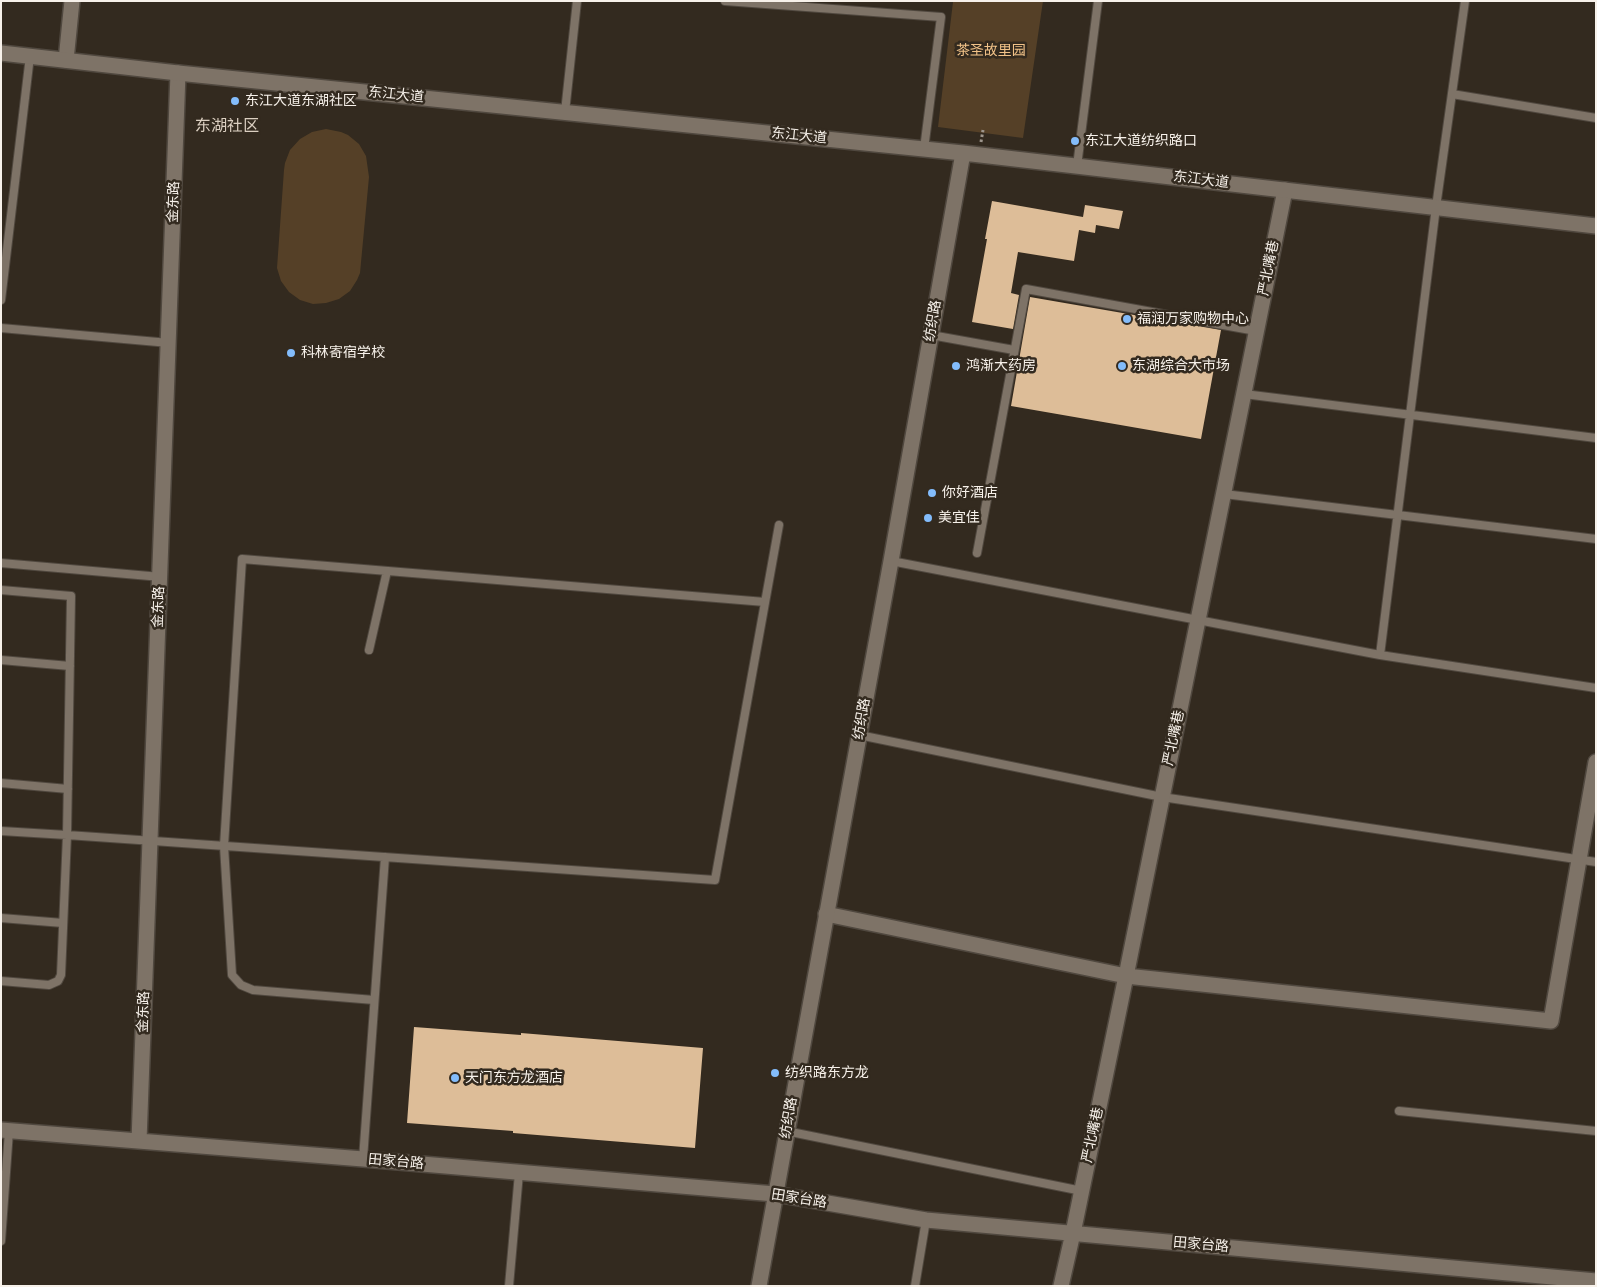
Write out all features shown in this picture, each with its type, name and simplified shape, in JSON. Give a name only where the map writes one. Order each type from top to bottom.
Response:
[{"type":"street","points":[[66,60],[72,1]]},
{"type":"street","name":"东江大道","points":[[1,53],[178,73],[963,153],[1596,226]]},
{"type":"street","name":"金东路","points":[[139,1141],[178,73]]},
{"type":"street","name":"纺织路","points":[[759,1286],[963,153]]},
{"type":"street","name":"严北嘴巷","points":[[1061,1286],[1126,976],[1285,190]]},
{"type":"street","points":[[826,914],[1126,976],[1551,1021],[1596,762]]},
{"type":"street","name":"田家台路","points":[[5,1131],[775,1194],[926,1220],[1596,1281]]},
{"type":"lane","points":[[565,112],[577,1]]},
{"type":"lane","points":[[725,1],[941,17],[924,149]]},
{"type":"lane","points":[[1077,166],[1098,1]]},
{"type":"lane","points":[[1380,655],[1436,207],[1465,1]]},
{"type":"lane","points":[[1,300],[30,56]]},
{"type":"lane","points":[[1452,94],[1596,118]]},
{"type":"lane","points":[[977,553],[1026,289],[1256,331]]},
{"type":"lane","points":[[1,328],[169,343]]},
{"type":"lane","points":[[931,335],[1014,350]]},
{"type":"lane","points":[[1244,394],[1596,438]]},
{"type":"lane","points":[[1224,494],[1596,539]]},
{"type":"lane","points":[[1,831],[715,880],[779,525]]},
{"type":"lane","points":[[374,1000],[253,990],[241,985],[232,975],[224,846],[242,559],[765,602]]},
{"type":"lane","points":[[890,561],[1380,655],[1596,688]]},
{"type":"lane","points":[[1,563],[160,577]]},
{"type":"lane","points":[[369,650],[388,571]]},
{"type":"lane","points":[[1,590],[71,596],[67,836],[61,974],[58,981],[49,985],[1,981]]},
{"type":"lane","points":[[1,660],[70,666]]},
{"type":"lane","points":[[859,735],[1162,797],[1596,862]]},
{"type":"lane","points":[[1,783],[68,789]]},
{"type":"lane","points":[[363,1159],[385,857]]},
{"type":"lane","points":[[1,918],[63,923]]},
{"type":"lane","points":[[1400,1111],[1596,1131]]},
{"type":"lane","points":[[1,1241],[5,1131]]},
{"type":"lane","points":[[786,1131],[1082,1191]]},
{"type":"lane","points":[[509,1286],[519,1173]]},
{"type":"lane","points":[[915,1286],[926,1220]]},
{"type":"green space","name":"茶圣故里园","points":[[950,1],[1043,1],[1023,138],[938,127],[953,2]]},
{"type":"green space","points":[[326,129],[348,135],[359,144],[366,156],[369,177],[360,273],[357,280],[350,291],[339,299],[313,304],[300,300],[289,292],[281,281],[277,268],[284,170],[290,150],[300,139],[312,132]]},
{"type":"building","points":[[992,201],[1083,217],[1085,205],[1123,211],[1119,229],[1096,225],[1095,233],[1079,230],[1074,261],[1018,252],[1011,293],[1019,295],[1013,329],[972,322]]},
{"type":"building","name":"东湖综合大市场","points":[[1030,297],[1221,330],[1201,439],[1011,406]]},
{"type":"building","points":[[414,1027],[521,1035],[521,1033],[703,1048],[695,1148],[407,1123]]},
{"type":"place","name":"东江大道东湖社区","points":[[235,101]]},
{"type":"place","name":"东江大道纺织路口","points":[[1075,141]]},
{"type":"place","name":"福润万家购物中心","points":[[1127,319]]},
{"type":"place","name":"科林寄宿学校","points":[[291,353]]},
{"type":"place","name":"鸿渐大药房","points":[[956,366]]},
{"type":"place","name":"东湖综合大市场","points":[[1122,366]]},
{"type":"place","name":"你好酒店","points":[[932,493]]},
{"type":"place","name":"美宜佳","points":[[928,518]]},
{"type":"place","name":"纺织路东方龙","points":[[775,1073]]},
{"type":"place","name":"天门东方龙酒店","points":[[455,1078]]},
{"type":"district","name":"东湖社区","points":[[227,127]]}]
